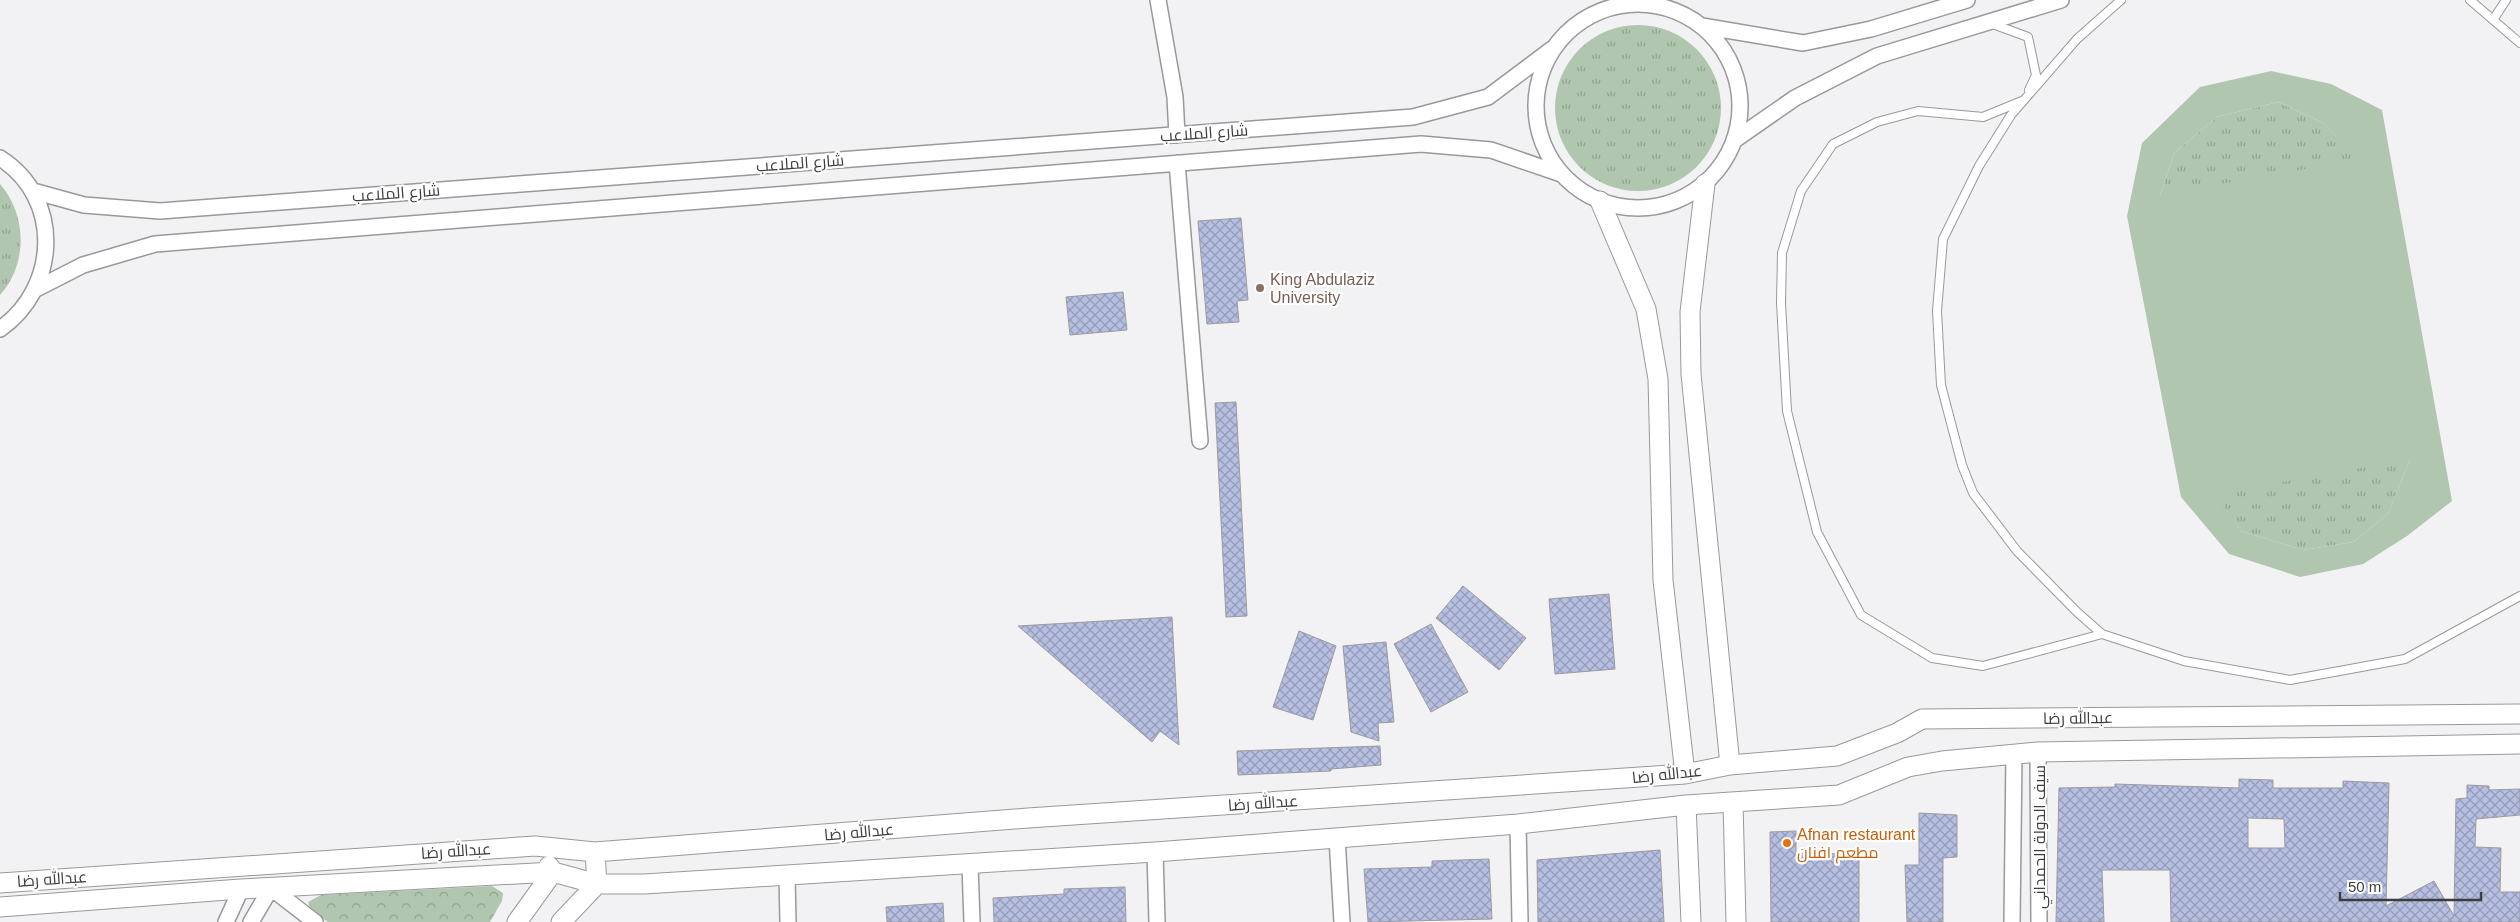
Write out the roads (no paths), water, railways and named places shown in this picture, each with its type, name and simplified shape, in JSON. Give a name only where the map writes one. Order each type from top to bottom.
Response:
[{"type":"street","points":[[1158,0],[1176,96],[1177,135]]},
{"type":"street","points":[[1736,139],[1795,98],[1877,56],[2060,0]]},
{"type":"street","points":[[1702,26],[1803,43],[1870,29],[1958,1]]},
{"type":"street","points":[[1639,4],[1672,9],[1702,26],[1724,48],[1737,77],[1742,108],[1736,139],[1724,164],[1705,184],[1682,199],[1655,207],[1627,208],[1600,201],[1579,190],[1561,174],[1543,146],[1536,113],[1539,80],[1552,49],[1576,25],[1606,9],[1639,4]]},
{"type":"street","name":"شارع الملاعب","points":[[32,191],[84,205],[160,211],[1413,117],[1488,96],[1552,49]]},
{"type":"street","name":"شارع الملاعب","points":[[36,289],[83,264],[155,244],[1421,144],[1490,150],[1561,174]]},
{"type":"street","points":[[0,158],[11,165],[32,191],[45,222],[46,256],[36,289],[16,318],[0,329]]},
{"type":"street","points":[[1177,163],[1200,441]]},
{"type":"street","points":[[1705,184],[1690,312],[1691,374],[1730,765]]},
{"type":"street","points":[[1600,201],[1646,309],[1658,380],[1663,580],[1685,774]]},
{"type":"street","name":"عبدالله رضا","points":[[0,883],[535,846],[595,852],[1028,818],[1685,774],[1730,765],[1837,756],[1897,733],[1922,719],[2520,714]]},
{"type":"street","name":"عبدالله رضا","points":[[0,907],[241,889],[553,872],[597,884],[970,865],[1155,852],[1518,824],[1686,805],[1839,795],[1908,767],[2038,752],[2520,744]]},
{"type":"street","name":"سيف الدولة الحمداني","points":[[2038,752],[2039,922]]},
{"type":"street","name":"سيف الدولة الحمداني","points":[[2012,922],[2014,754]]},
{"type":"street","points":[[1733,802],[1736,922]]},
{"type":"street","points":[[1686,805],[1691,922]]},
{"type":"street","points":[[1518,824],[1520,922]]},
{"type":"street","points":[[1337,838],[1342,922]]},
{"type":"street","points":[[517,922],[553,872],[535,846]]},
{"type":"street","points":[[562,922],[597,884],[595,852]]},
{"type":"street","points":[[1155,852],[1157,922]]},
{"type":"street","points":[[970,865],[972,922]]},
{"type":"street","points":[[786,920],[787,875]]},
{"type":"street","points":[[251,922],[272,888],[314,922]]},
{"type":"street","points":[[226,922],[241,889]]},
{"type":"lane","points":[[2121,0],[2077,39],[2011,115],[1979,166],[1943,239],[1937,311],[1941,385],[1962,465],[1973,493],[2018,551],[2077,612],[2102,634],[2184,661],[2290,680],[2405,659],[2520,596]]},
{"type":"lane","points":[[2470,0],[2520,43]]},
{"type":"lane","points":[[2493,20],[2506,0]]},
{"type":"lane","points":[[1988,22],[2028,37],[2036,74],[2024,100],[1982,117],[1918,111],[1877,122],[1833,144],[1801,191],[1782,253],[1781,304],[1787,412],[1817,532],[1861,615],[1932,658],[1982,666],[2102,634]]},
{"type":"place","name":"King Abdulaziz University","points":[[1260,288]]},
{"type":"place","name":"Afnan restaurant مطعم افنان","points":[[1787,843]]}]
